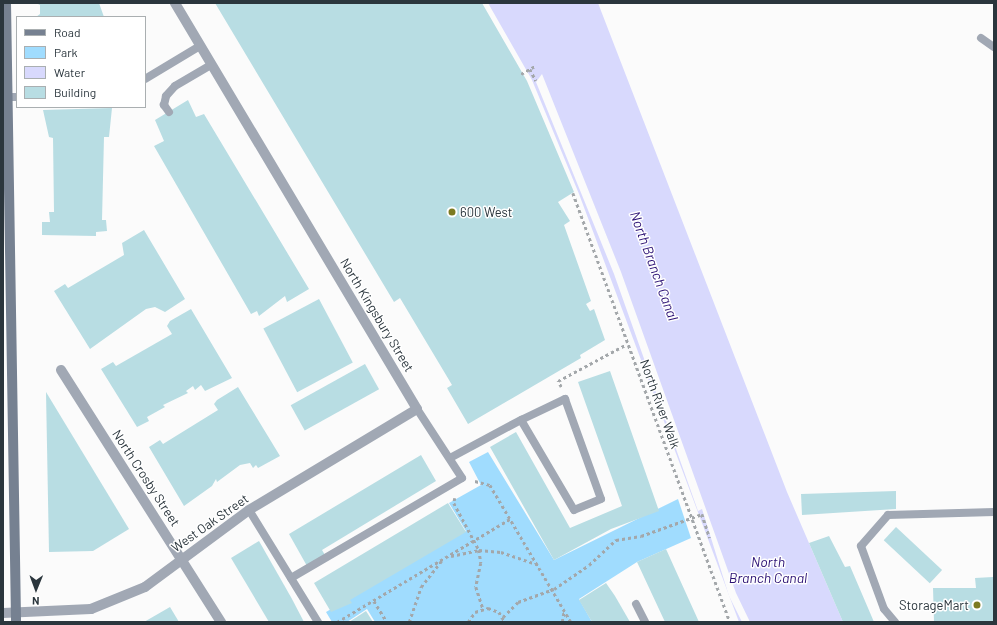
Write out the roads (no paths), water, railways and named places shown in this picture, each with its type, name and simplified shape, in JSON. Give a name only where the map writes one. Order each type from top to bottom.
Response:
[{"type":"street","points":[[6,3],[12,97],[16,617]]},
{"type":"street","name":"North Kingsbury Street","points":[[174,3],[417,409]]},
{"type":"street","name":"North Crosby Street","points":[[61,370],[221,622]]},
{"type":"street","name":"West Oak Street","points":[[3,613],[16,617],[66,613],[108,604],[145,587],[249,510],[417,409]]},
{"type":"lane","points":[[981,38],[994,47]]},
{"type":"lane","points":[[146,78],[200,46]]},
{"type":"lane","points":[[168,112],[164,105],[166,96],[211,64]]},
{"type":"lane","points":[[450,458],[521,420],[565,399],[601,499],[574,510],[521,420]]},
{"type":"lane","name":"North Kingsbury Street","points":[[291,578],[462,478],[417,409]]},
{"type":"lane","points":[[249,510],[318,622]]},
{"type":"lane","points":[[894,622],[884,609],[861,546],[888,516],[994,512]]},
{"type":"lane","points":[[636,604],[645,622]]},
{"type":"water","name":"North Branch Canal","points":[[488,3],[598,3],[787,492],[843,622],[739,622],[579,194],[532,80]]},
{"type":"place","name":"600 West","points":[[452,212]]},
{"type":"place","name":"StorageMart","points":[[977,605]]}]
